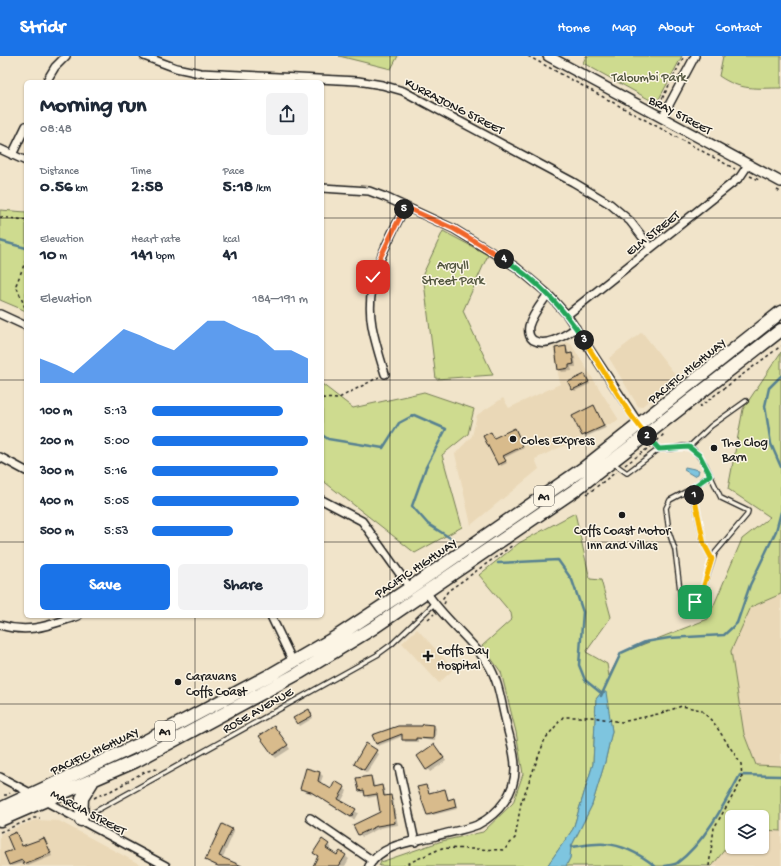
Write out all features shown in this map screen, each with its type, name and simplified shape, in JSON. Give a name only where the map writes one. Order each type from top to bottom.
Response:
[{"type":"highway","name":"PACIFIC HIGHWAY","points":[[33,794],[142,743],[293,662],[336,637],[410,588],[578,472],[781,312]]},
{"type":"highway","name":"PACIFIC HIGHWAY","points":[[45,801],[92,782],[177,740],[299,673],[427,593],[541,515],[613,463],[781,330]]},
{"type":"highway","points":[[80,820],[82,798],[92,782]]},
{"type":"highway","name":"A1","points":[[0,809],[33,794]]},
{"type":"highway","name":"A1","points":[[0,820],[45,801]]},
{"type":"street","points":[[47,80],[55,67],[66,56]]},
{"type":"street","name":"KURRAJONG STREET","points":[[144,56],[176,68],[200,73],[320,80]]},
{"type":"street","name":"BRAY STREET","points":[[548,56],[781,182]]},
{"type":"street","points":[[662,118],[695,56]]},
{"type":"street","name":"KURRAJONG STREET","points":[[324,80],[370,82],[398,89],[418,97],[573,182],[610,204],[630,221],[650,248]]},
{"type":"street","points":[[12,154],[24,130]]},
{"type":"street","points":[[0,149],[24,160]]},
{"type":"street","name":"ELM STREET","points":[[567,315],[740,177],[748,165]]},
{"type":"street","points":[[324,188],[368,191],[454,229],[516,267],[548,294],[567,315],[647,436]]},
{"type":"street","points":[[384,374],[372,326],[371,290],[377,264],[405,207]]},
{"type":"street","points":[[548,294],[529,325],[528,334],[530,338],[540,343],[550,342],[576,328]]},
{"type":"street","points":[[0,314],[24,325]]},
{"type":"street","points":[[0,457],[24,470]]},
{"type":"street","points":[[324,501],[362,521],[410,588]]},
{"type":"street","points":[[310,818],[371,863],[390,847],[415,842],[476,825],[492,816],[503,804],[512,786],[515,768],[513,752],[496,682],[489,666],[479,652],[434,604],[427,593]]},
{"type":"street","points":[[0,625],[16,630],[34,629],[71,618]]},
{"type":"street","points":[[271,618],[299,673]]},
{"type":"street","points":[[398,768],[415,842]]},
{"type":"street","name":"MARCIA STREET","points":[[0,777],[166,866]]},
{"type":"lane","points":[[613,463],[627,473],[659,449],[689,447],[711,426],[746,401]]},
{"type":"lane","points":[[647,436],[659,449]]},
{"type":"lane","points":[[689,447],[700,456],[710,475],[721,498],[744,509],[748,513],[712,559],[698,600],[691,602],[681,598],[675,550],[669,532],[666,508],[670,500],[692,488],[710,475]]},
{"type":"lane","points":[[692,488],[704,544],[712,559]]},
{"type":"lane","name":"ROSE AVENUE","points":[[80,820],[90,813],[377,655],[392,644],[434,604]]},
{"type":"path","points":[[528,56],[735,169]]},
{"type":"path","points":[[646,99],[652,102],[661,101],[684,56]]},
{"type":"path","points":[[0,217],[24,220]]},
{"type":"path","points":[[24,265],[16,285],[24,305]]},
{"type":"path","points":[[324,398],[337,399],[384,374]]},
{"type":"path","points":[[592,716],[622,722],[682,706],[700,710],[714,723],[741,764],[742,780],[714,828],[709,866]]},
{"type":"path","points":[[92,799],[104,792],[112,790],[146,771]]},
{"type":"path","points":[[0,832],[34,818],[40,818]]},
{"type":"shaded area","points":[[642,332],[678,378],[641,407],[638,406],[609,358]]},
{"type":"shaded area","points":[[567,342],[571,344],[619,420],[535,459],[539,469],[471,525],[455,454],[472,436],[477,415],[503,398],[509,408],[560,384],[553,347]]},
{"type":"shaded area","points":[[781,594],[781,766],[756,766],[744,734],[731,651],[751,607]]},
{"type":"shaded area","name":"Coffs Day Hospital","points":[[417,629],[454,669],[439,683],[402,643]]},
{"type":"shaded area","points":[[35,820],[59,821],[143,866],[0,866],[0,834]]},
{"type":"shaded area","points":[[769,830],[781,831],[781,866],[712,866],[725,849],[725,854],[769,854]]},
{"type":"green space","points":[[339,56],[398,56],[391,69]]},
{"type":"green space","name":"Taloumbi Park","points":[[586,56],[682,56],[659,99],[652,101],[583,63]]},
{"type":"green space","points":[[723,56],[781,56],[781,88],[749,88],[727,81],[719,76]]},
{"type":"green space","points":[[0,210],[24,212],[24,310],[0,300]]},
{"type":"green space","name":"Argyll Street Park","points":[[443,231],[488,255],[463,311],[493,375],[436,379],[423,274]]},
{"type":"green space","points":[[781,352],[781,594],[751,607],[731,651],[744,734],[756,765],[781,766],[781,831],[769,830],[769,810],[725,810],[725,849],[712,866],[566,866],[570,858],[571,847],[592,805],[605,762],[612,731],[605,692],[601,693],[596,699],[593,764],[573,829],[547,866],[379,866],[381,862],[442,841],[483,832],[513,803],[523,774],[516,732],[501,672],[482,646],[512,619],[511,613],[479,575],[519,543],[575,513],[590,579],[601,580],[611,617],[586,652],[607,664],[609,676],[621,653],[708,619],[742,539],[770,517],[728,489],[743,409]]},
{"type":"green space","points":[[324,386],[353,408],[424,392],[474,409],[468,434],[442,455],[462,527],[415,553],[324,482]]},
{"type":"water","points":[[685,467],[699,470],[698,474],[694,476],[684,470]]},
{"type":"water","points":[[606,692],[612,731],[605,762],[592,805],[571,847],[570,858],[566,866],[547,866],[573,829],[593,764],[596,699],[601,693]]},
{"type":"building","points":[[566,346],[567,354],[572,353],[574,364],[569,365],[569,368],[558,370],[555,348]]},
{"type":"building","points":[[585,374],[589,382],[572,390],[568,382]]},
{"type":"building","points":[[594,405],[604,426],[582,436],[572,416]]},
{"type":"building","points":[[515,428],[523,446],[503,456],[506,461],[498,465],[483,436],[491,432],[494,438]]},
{"type":"building","points":[[309,709],[312,716],[297,724],[293,718]]},
{"type":"building","points":[[423,724],[434,725],[433,739],[416,738],[416,740],[402,740],[402,734],[376,744],[372,735],[398,726],[422,726]]},
{"type":"building","points":[[274,726],[288,745],[273,755],[259,736]]},
{"type":"building","points":[[366,743],[377,750],[364,770],[354,764]]},
{"type":"building","points":[[434,744],[444,758],[426,770],[417,756]]},
{"type":"building","points":[[306,768],[320,772],[318,781],[331,789],[335,781],[345,787],[338,799],[356,809],[351,817],[311,792],[300,789]]},
{"type":"building","points":[[371,776],[373,787],[382,785],[384,796],[391,795],[395,823],[377,826],[358,835],[353,825],[380,812],[377,794],[365,796],[364,790],[359,791],[356,778]]},
{"type":"building","points":[[426,785],[429,793],[445,789],[448,800],[454,798],[456,807],[427,815],[417,787]]},
{"type":"building","points":[[222,824],[232,829],[219,856],[242,866],[218,866],[205,860]]},
{"type":"building","points":[[16,832],[22,846],[44,838],[51,853],[24,864],[22,860],[9,865],[4,853],[13,850],[7,836]]},
{"type":"building","points":[[322,839],[329,844],[326,848],[337,855],[340,851],[346,855],[339,866],[313,866],[318,856],[313,853]]},
{"type":"waterway","points":[[0,241],[24,247]]},
{"type":"waterway","points":[[781,376],[769,388],[765,406],[771,444],[781,467]]},
{"type":"waterway","points":[[324,436],[328,439],[383,448],[399,423],[414,415],[446,429],[426,467],[412,506],[428,524],[455,541]]},
{"type":"waterway","points":[[601,696],[621,653],[645,642],[669,638],[724,635],[737,623],[750,585],[776,531],[781,512]]},
{"type":"waterway","points":[[498,563],[558,560],[572,580],[583,612],[579,665],[585,680],[601,693]]},
{"type":"waterway","points":[[665,866],[677,863],[696,845],[713,823],[740,775],[781,776]]},
{"type":"waterway","points":[[571,847],[596,844],[618,846],[632,851],[655,866]]},
{"type":"place","name":"Coles Express","points":[[513,439]]},
{"type":"place","name":"The Clog Barn","points":[[714,448]]},
{"type":"place","name":"Coffs Coast Motor Inn and Villas","points":[[622,515]]},
{"type":"place","name":"Coffs Day Hospital","points":[[428,656]]},
{"type":"place","name":"Caravans Coffs Coast","points":[[178,682]]},
{"type":"route","points":[[373,277],[377,264],[405,207],[454,229],[490,250],[516,267],[548,294],[567,315],[630,414],[653,445],[663,450],[683,446],[689,447],[700,456],[705,464],[710,475],[692,488],[704,544],[712,559],[706,575],[704,588],[698,600],[695,602]]}]
